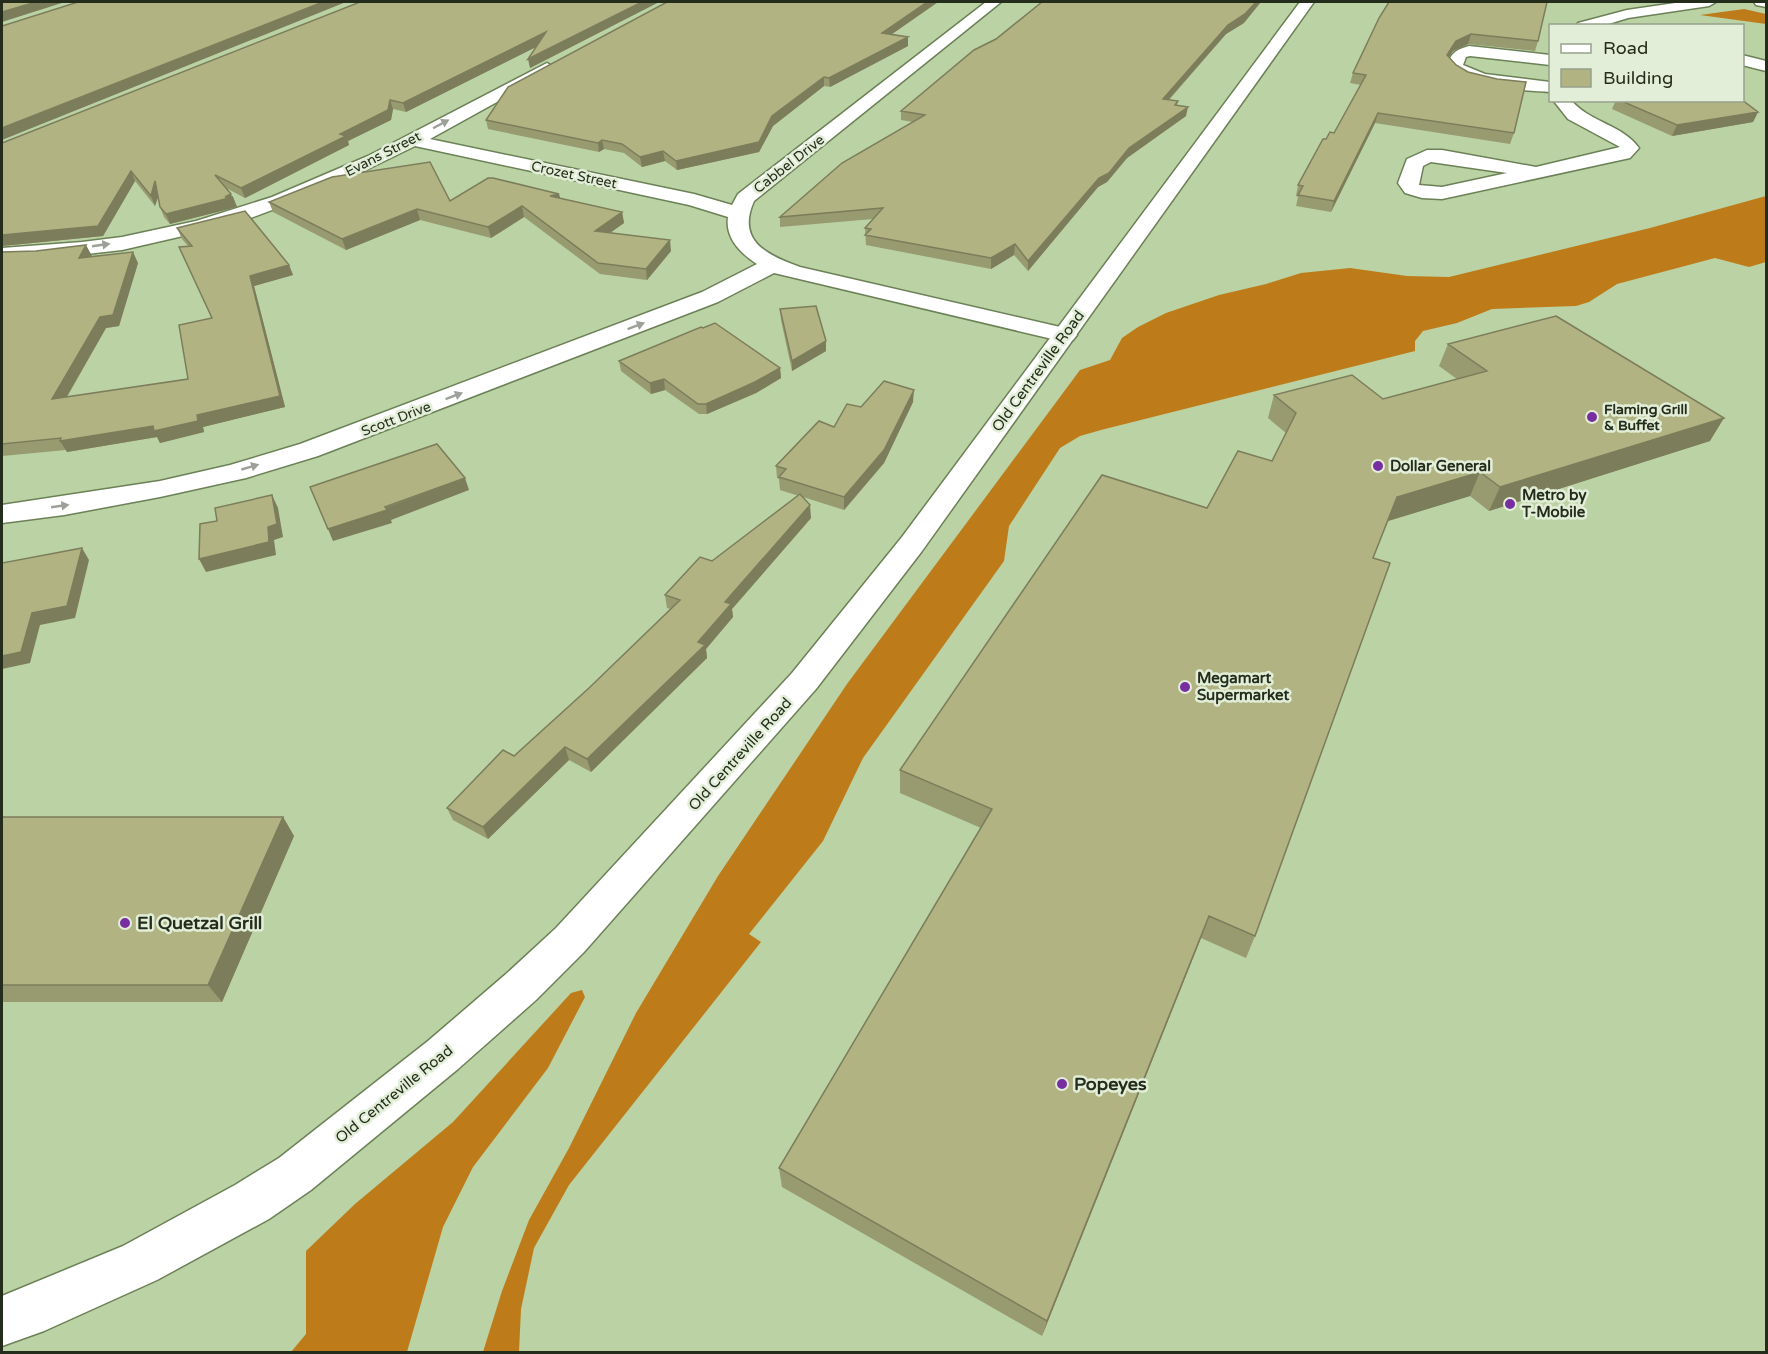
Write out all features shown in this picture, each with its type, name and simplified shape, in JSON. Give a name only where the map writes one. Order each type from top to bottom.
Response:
[{"type":"street","name":"Cabbel Drive","points":[[736,213],[745,198],[994,2]]},
{"type":"street","name":"Old Centreville Road","points":[[2,1321],[26,1313],[140,1263],[252,1202],[295,1174],[443,1055],[521,987],[570,940],[804,681],[912,544],[1307,2]]},
{"type":"street","points":[[1590,24],[1613,17],[1709,2]]},
{"type":"street","points":[[1761,2],[1767,3]]},
{"type":"street","points":[[1593,9],[1631,24]]},
{"type":"street","points":[[1549,60],[1469,51],[1459,54],[1455,66],[1460,71],[1473,76],[1549,87]]},
{"type":"street","name":"Evans Street","points":[[2,254],[55,251],[106,244],[224,219],[315,187],[411,140],[567,57]]},
{"type":"street","points":[[1744,60],[1767,66]]},
{"type":"street","points":[[1536,173],[1442,156],[1427,156],[1414,163],[1408,183],[1412,189],[1422,192],[1442,193],[1536,173],[1623,154],[1630,148],[1626,143],[1574,115],[1563,102]]},
{"type":"street","name":"Crozet Street","points":[[411,140],[682,198],[736,213]]},
{"type":"street","points":[[736,213],[739,235],[756,256],[772,265],[793,272],[1065,334]]},
{"type":"street","name":"Scott Drive","points":[[2,514],[64,506],[159,489],[236,472],[309,450],[710,297],[772,265]]},
{"type":"shaded area","points":[[1744,9],[1766,14],[1766,24],[1700,15]]},
{"type":"shaded area","points":[[1766,196],[1766,262],[1749,267],[1715,258],[1617,284],[1589,302],[1576,306],[1492,309],[1457,323],[1423,331],[1415,341],[1415,351],[1101,430],[1080,436],[1060,448],[1009,526],[1004,561],[863,758],[823,841],[749,934],[761,942],[569,1185],[534,1248],[521,1309],[519,1352],[483,1352],[502,1291],[529,1220],[569,1148],[636,1013],[718,876],[847,684],[1080,370],[1110,360],[1122,338],[1166,313],[1219,295],[1301,273],[1350,268],[1407,276],[1449,277],[1650,228]]},
{"type":"shaded area","points":[[582,990],[585,997],[548,1068],[473,1167],[443,1227],[407,1352],[291,1352],[306,1334],[306,1251],[355,1204],[453,1122],[571,993]]},
{"type":"building","points":[[2,2],[36,2],[2,12]]},
{"type":"building","points":[[78,2],[323,2],[2,128],[2,26]]},
{"type":"building","points":[[360,2],[642,2],[528,59],[546,32],[403,103],[390,100],[388,110],[340,134],[346,136],[241,188],[215,175],[231,194],[225,197],[233,197],[166,214],[160,207],[155,181],[151,196],[131,171],[98,226],[2,235],[2,143]]},
{"type":"building","points":[[667,2],[927,2],[882,33],[908,37],[829,78],[824,77],[772,116],[759,142],[676,161],[663,151],[640,157],[622,144],[602,140],[598,143],[486,120],[508,87]]},
{"type":"building","points":[[1042,2],[1256,2],[1245,14],[1228,25],[1163,99],[1178,101],[1175,105],[1188,107],[1129,148],[1109,173],[1099,178],[1028,261],[1015,244],[991,258],[865,235],[871,229],[865,228],[883,208],[780,217],[842,163],[925,115],[901,111],[974,50],[996,39]]},
{"type":"building","points":[[1389,2],[1547,2],[1538,41],[1471,34],[1456,41],[1447,55],[1456,65],[1468,72],[1497,79],[1526,82],[1514,133],[1378,113],[1334,201],[1298,195],[1303,186],[1298,185],[1323,139],[1326,139],[1330,132],[1334,133],[1366,75],[1353,73]]},
{"type":"building","points":[[1624,102],[1744,102],[1758,112],[1677,125]]},
{"type":"building","points":[[430,162],[450,201],[488,178],[493,178],[559,194],[550,196],[622,212],[595,231],[670,240],[646,269],[598,263],[522,206],[488,227],[417,209],[342,239],[269,202],[332,177]]},
{"type":"building","points":[[245,211],[289,265],[250,276],[280,396],[197,415],[198,421],[154,431],[153,426],[60,441],[61,438],[2,444],[2,252],[36,251],[86,245],[79,258],[133,252],[113,315],[100,317],[52,399],[188,379],[179,325],[212,318],[179,247],[192,246],[177,228]]},
{"type":"building","points":[[816,306],[826,341],[792,361],[780,309]]},
{"type":"building","points":[[1556,316],[1724,418],[1500,487],[1480,472],[1397,497],[1373,558],[1390,563],[1255,936],[1209,916],[1047,1321],[779,1168],[992,809],[900,770],[1102,475],[1207,508],[1238,451],[1272,461],[1296,413],[1274,395],[1352,375],[1383,399],[1487,371],[1448,344]]},
{"type":"building","points":[[715,323],[780,368],[706,404],[698,404],[664,379],[650,383],[619,361],[701,327]]},
{"type":"building","points":[[884,381],[914,390],[884,450],[844,497],[779,477],[786,469],[776,466],[819,421],[834,427],[847,404],[861,407]]},
{"type":"building","points":[[437,444],[465,478],[385,507],[387,510],[328,529],[310,487]]},
{"type":"building","points":[[800,494],[810,505],[725,602],[731,604],[698,642],[705,645],[587,759],[565,747],[483,827],[447,808],[503,750],[514,756],[589,688],[680,600],[665,595],[700,557],[712,561]]},
{"type":"building","points":[[272,495],[277,524],[268,527],[269,542],[199,559],[200,524],[217,521],[215,508]]},
{"type":"building","points":[[82,548],[67,606],[32,613],[21,652],[2,656],[2,563]]},
{"type":"building","points":[[2,817],[283,817],[208,985],[2,985]]},
{"type":"place","name":"Flaming Grill & Buffet","points":[[1592,417]]},
{"type":"place","name":"Dollar General","points":[[1378,466]]},
{"type":"place","name":"Metro by T-Mobile","points":[[1510,504]]},
{"type":"place","name":"Megamart Supermarket","points":[[1185,687]]},
{"type":"place","name":"El Quetzal Grill","points":[[125,923]]},
{"type":"place","name":"Popeyes","points":[[1062,1084]]}]
